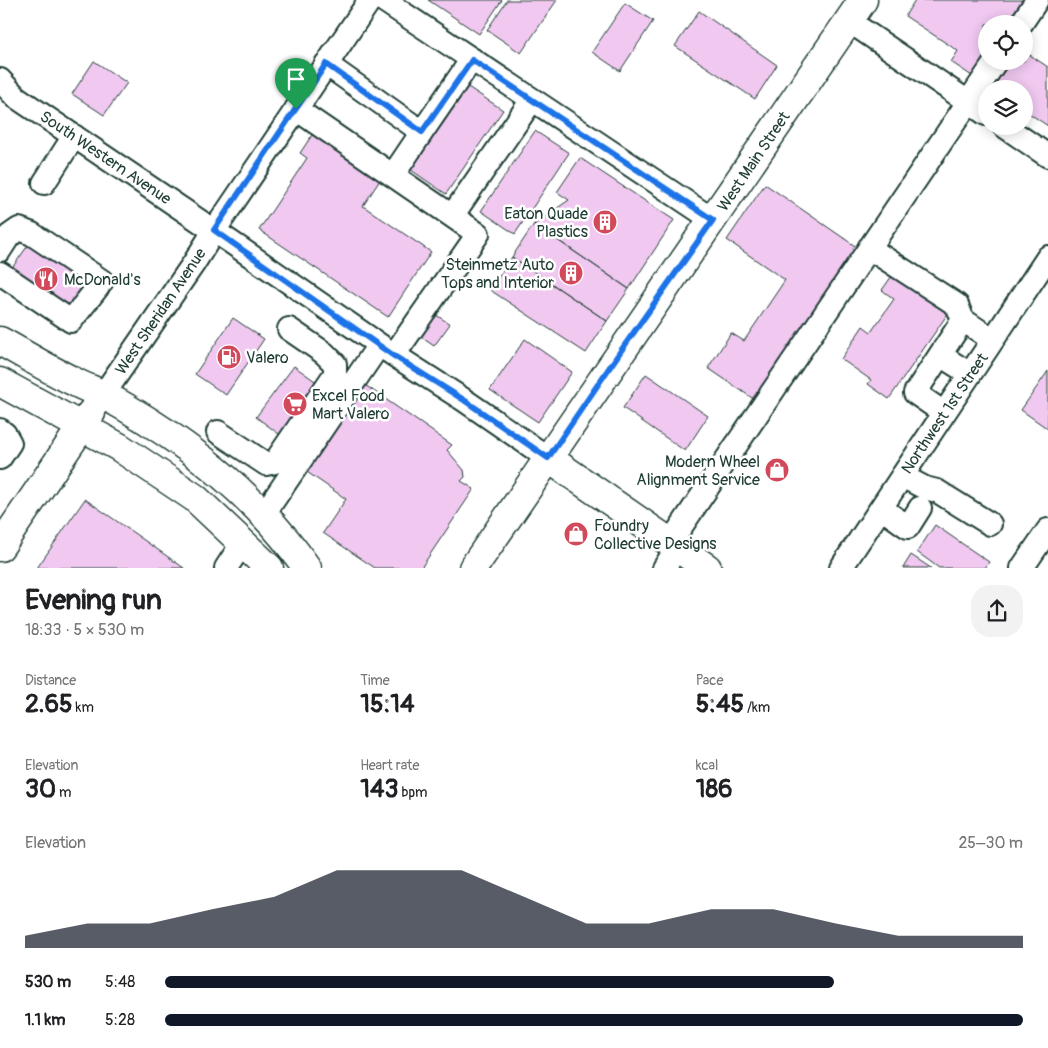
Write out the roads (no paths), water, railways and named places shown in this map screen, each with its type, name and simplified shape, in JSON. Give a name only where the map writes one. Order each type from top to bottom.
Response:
[{"type":"main road","name":"West Main Street","points":[[473,568],[856,10]]},
{"type":"main road","points":[[0,341],[74,382],[103,395],[201,458],[234,485],[264,514],[289,542],[307,568]]},
{"type":"main road","points":[[0,382],[118,448],[195,498],[269,568]]},
{"type":"main road","name":"West Sheridan Avenue","points":[[0,547],[103,395]]},
{"type":"main road","points":[[548,458],[671,553],[707,568]]},
{"type":"street","name":"West Sheridan Avenue","points":[[103,395],[189,271],[214,230],[370,0]]},
{"type":"street","points":[[383,0],[713,220]]},
{"type":"street","points":[[1027,15],[1037,0]]},
{"type":"street","points":[[856,10],[977,108]]},
{"type":"street","points":[[392,175],[472,60]]},
{"type":"street","points":[[326,64],[422,132]]},
{"type":"street","points":[[671,553],[869,248],[977,108],[992,70]]},
{"type":"street","name":"South Western Avenue","points":[[0,80],[16,96],[214,230],[386,350],[464,400],[548,458]]},
{"type":"street","points":[[452,216],[532,100]]},
{"type":"street","points":[[264,514],[386,350],[478,234],[296,109]]},
{"type":"street","points":[[1017,135],[1048,156]]},
{"type":"street","points":[[44,183],[74,136]]},
{"type":"street","points":[[0,250],[9,236],[19,229],[32,234],[100,284],[71,321],[0,274]]},
{"type":"street","points":[[869,248],[957,305],[963,320],[992,340]]},
{"type":"street","name":"Northwest 1st Street","points":[[841,568],[1048,257]]},
{"type":"street","points":[[944,413],[915,393],[963,320]]},
{"type":"street","points":[[218,432],[266,464],[275,462],[305,419],[335,374],[335,364],[324,353],[289,329]]},
{"type":"street","points":[[940,354],[970,374]]},
{"type":"street","points":[[0,458],[10,443],[3,432]]},
{"type":"street","points":[[902,476],[925,488],[937,491],[990,524]]},
{"type":"street","points":[[881,508],[908,527],[920,508]]},
{"type":"street","points":[[1022,568],[1048,530]]},
{"type":"street","points":[[226,568],[243,542]]},
{"type":"place","name":"Eaton Quade Plastics","points":[[605,222]]},
{"type":"place","name":"Steinmetz Auto Tops and Interior","points":[[571,273]]},
{"type":"place","name":"McDonald's","points":[[46,279]]},
{"type":"place","name":"Valero","points":[[229,357]]},
{"type":"place","name":"Excel Food Mart Valero","points":[[295,404]]},
{"type":"place","name":"Modern Wheel Alignment Service","points":[[777,470]]},
{"type":"place","name":"Foundry Collective Designs","points":[[576,534]]}]
